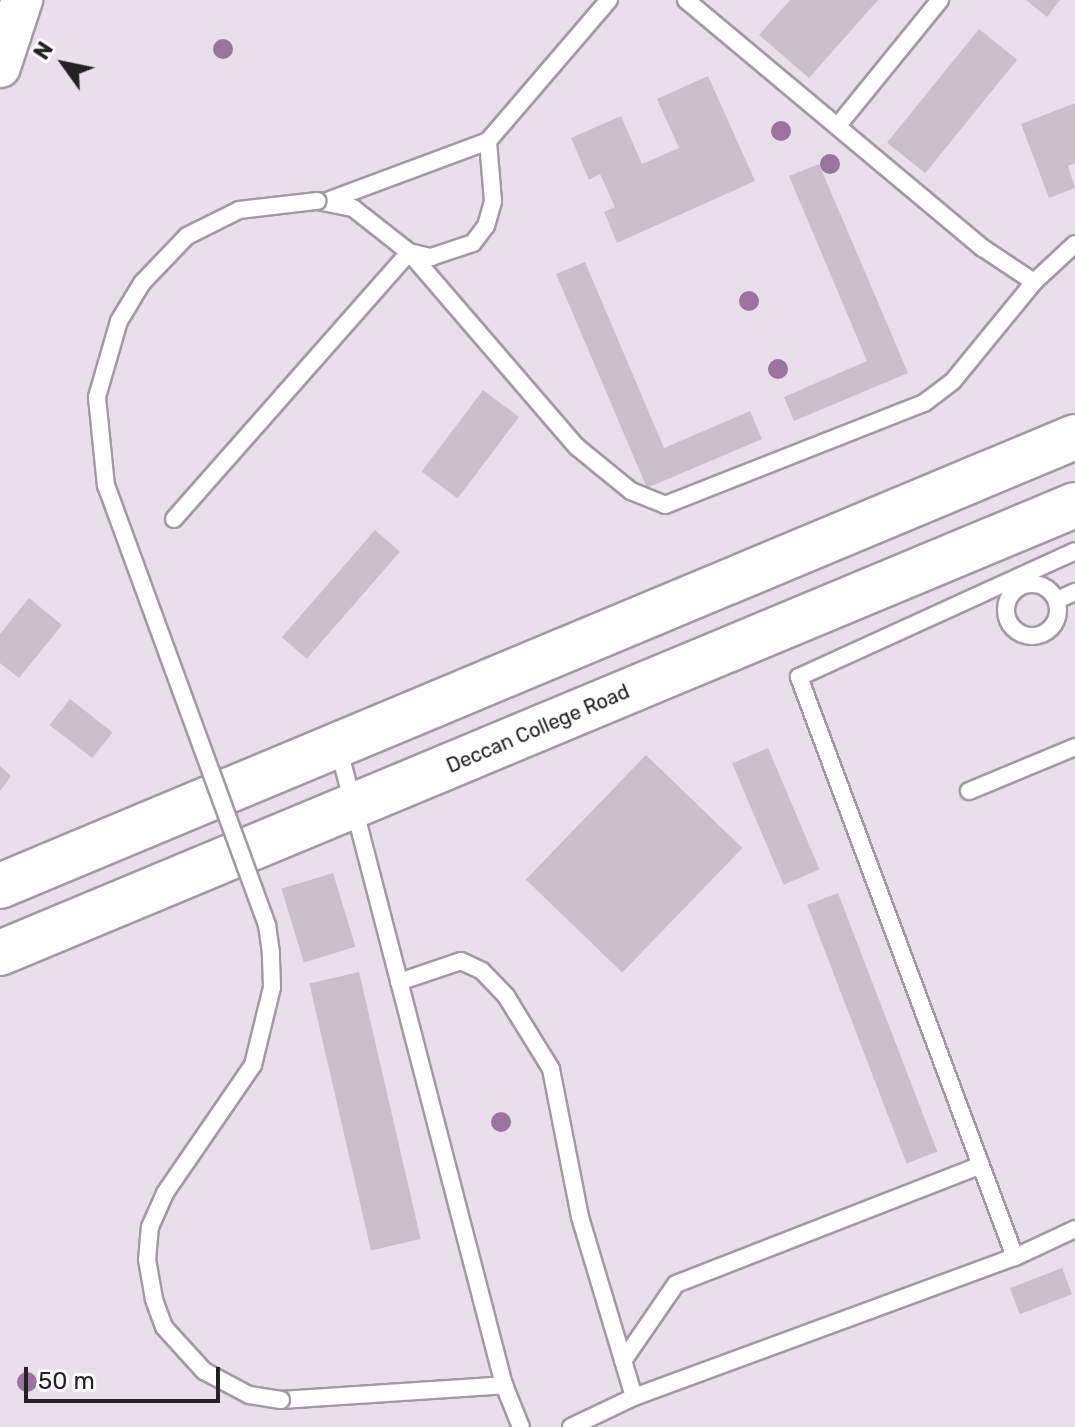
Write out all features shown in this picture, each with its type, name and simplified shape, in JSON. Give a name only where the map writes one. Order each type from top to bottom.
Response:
[{"type":"main road","points":[[0,886],[1075,437]]},
{"type":"main road","name":"Deccan College Road","points":[[0,953],[1075,505]]},
{"type":"street","points":[[0,67],[22,0]]},
{"type":"lane","points":[[504,1385],[281,1400],[226,1385],[181,1351],[164,1327],[149,1273],[150,1227],[165,1193],[253,1065],[272,987],[271,953],[267,925],[106,486],[97,397],[119,321],[142,283],[187,236],[239,210],[321,201],[488,141],[609,0]]},
{"type":"lane","points":[[686,0],[840,123],[983,248],[1034,282]]},
{"type":"lane","points":[[840,123],[940,0]]},
{"type":"lane","points":[[409,252],[431,257],[450,252],[473,243],[486,226],[493,201],[488,141]]},
{"type":"lane","points":[[321,201],[353,208],[409,252],[577,447],[631,491],[665,505],[924,403],[953,381],[1034,282],[1075,244]]},
{"type":"lane","points":[[174,519],[409,252]]},
{"type":"lane","points":[[1015,1257],[799,677],[1075,551]]},
{"type":"lane","points":[[1057,600],[1075,592]]},
{"type":"lane","points":[[337,745],[504,1385],[521,1427]]},
{"type":"lane","points":[[969,791],[1075,747]]},
{"type":"lane","points":[[399,982],[461,961],[482,971],[506,996],[551,1069],[580,1217],[634,1397]]},
{"type":"lane","points":[[623,1361],[676,1284],[981,1165]]},
{"type":"lane","points":[[571,1427],[634,1397],[1015,1257],[1075,1229]]},
{"type":"building","points":[[790,0],[878,0],[809,78],[759,35]]},
{"type":"building","points":[[1026,0],[1060,0],[1047,17]]},
{"type":"building","points":[[979,29],[1017,60],[925,173],[887,142]]},
{"type":"building","points":[[708,76],[755,181],[617,243],[604,212],[615,207],[600,174],[589,180],[571,138],[621,116],[642,164],[679,148],[657,99]]},
{"type":"building","points":[[1075,103],[1075,163],[1068,166],[1075,188],[1049,198],[1021,124]]},
{"type":"building","points":[[819,164],[908,373],[794,421],[784,397],[867,361],[789,176]]},
{"type":"building","points":[[585,262],[664,448],[750,411],[762,439],[647,488],[556,274]]},
{"type":"building","points":[[483,390],[519,417],[458,499],[422,471]]},
{"type":"building","points":[[375,530],[400,552],[307,659],[282,637]]},
{"type":"building","points":[[29,598],[62,625],[19,678],[0,663],[0,634]]},
{"type":"building","points":[[70,699],[113,732],[92,758],[50,725]]},
{"type":"building","points":[[768,748],[820,870],[784,885],[732,763]]},
{"type":"building","points":[[646,755],[742,848],[622,973],[526,879]]},
{"type":"building","points":[[0,766],[11,776],[0,791]]},
{"type":"building","points":[[333,873],[356,947],[304,962],[281,889]]},
{"type":"building","points":[[838,893],[937,1152],[906,1163],[807,905]]},
{"type":"building","points":[[359,972],[421,1239],[371,1250],[309,983]]},
{"type":"building","points":[[1062,1268],[1072,1294],[1020,1314],[1010,1288]]}]
